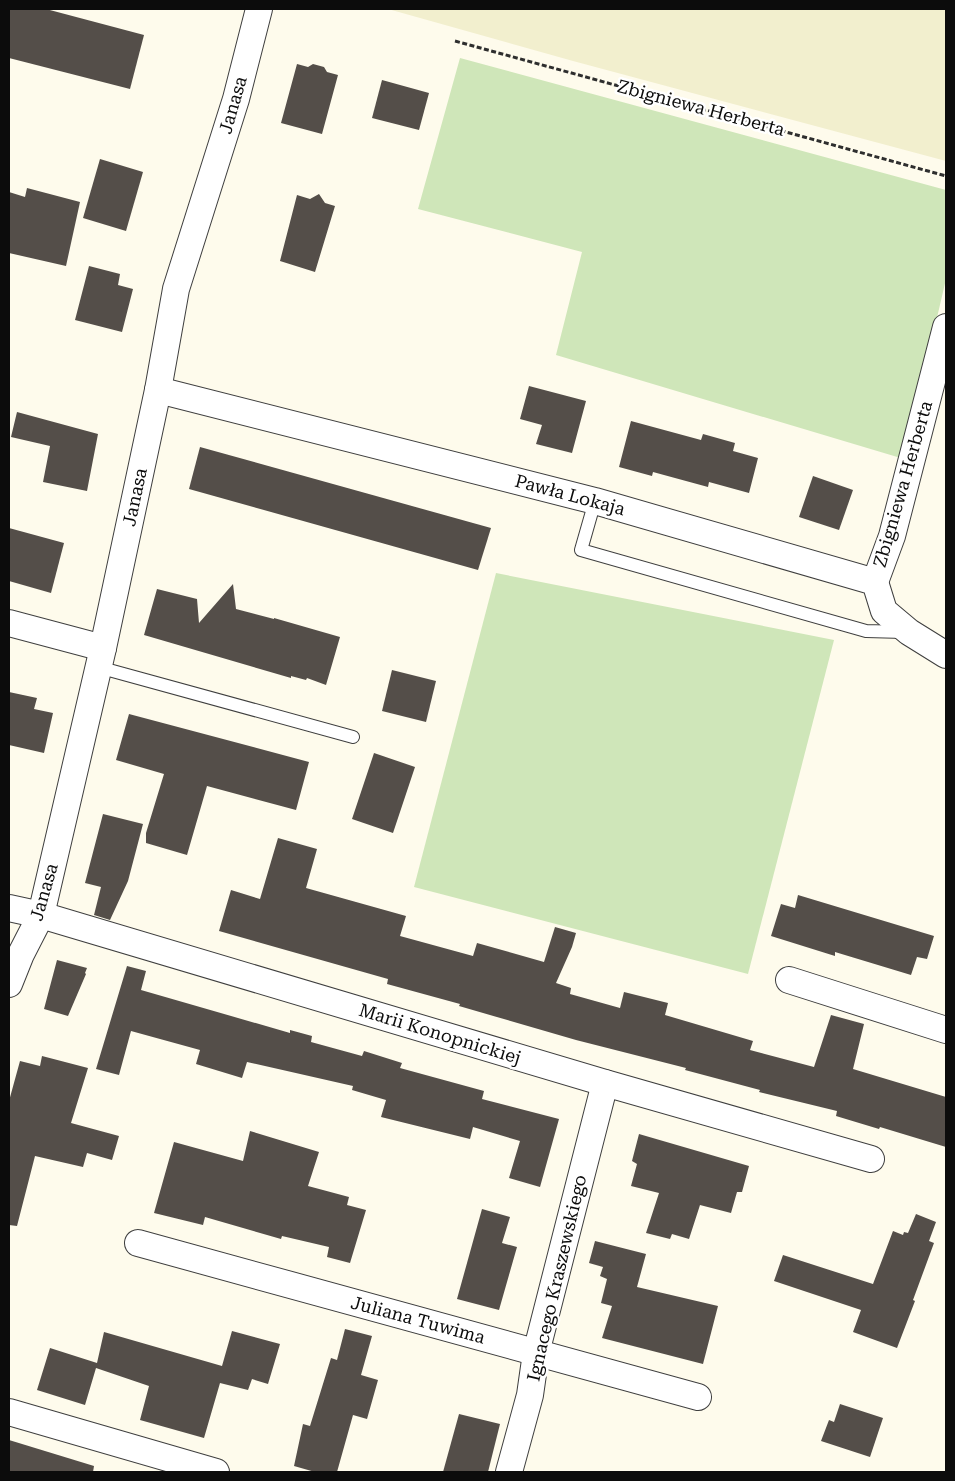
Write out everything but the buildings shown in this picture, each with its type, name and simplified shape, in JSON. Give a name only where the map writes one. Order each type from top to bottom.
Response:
[{"type":"street","name":"Janasa","points":[[9,984],[21,954],[41,915],[158,390],[176,289],[236,99],[259,9]]},
{"type":"street","name":"Zbigniewa Herberta","points":[[875,582],[892,536],[946,328]]},
{"type":"street","name":"Pawła Lokaja","points":[[158,390],[595,501],[875,582]]},
{"type":"street","points":[[875,582],[884,611],[909,632],[946,655]]},
{"type":"street","points":[[9,623],[100,657]]},
{"type":"street","name":"Marii Konopnickiej","points":[[9,908],[41,915],[605,1083],[871,1159]]},
{"type":"street","points":[[789,980],[946,1030]]},
{"type":"street","name":"Ignacego Kraszewskiego","points":[[509,1472],[530,1395],[536,1352],[605,1083]]},
{"type":"street","name":"Juliana Tuwima","points":[[138,1243],[698,1397]]},
{"type":"street","points":[[9,1412],[216,1472]]},
{"type":"lane","points":[[595,501],[581,550],[866,631],[909,632]]},
{"type":"lane","points":[[100,657],[353,737]]},
{"type":"path","name":"Zbigniewa Herberta","points":[[455,41],[946,176]]},
{"type":"shaded area","points":[[388,9],[946,9],[946,161],[573,61]]},
{"type":"green space","points":[[460,58],[946,190],[946,279],[904,459],[556,355],[582,252],[418,209]]},
{"type":"green space","points":[[496,573],[834,640],[748,974],[414,887]]}]
